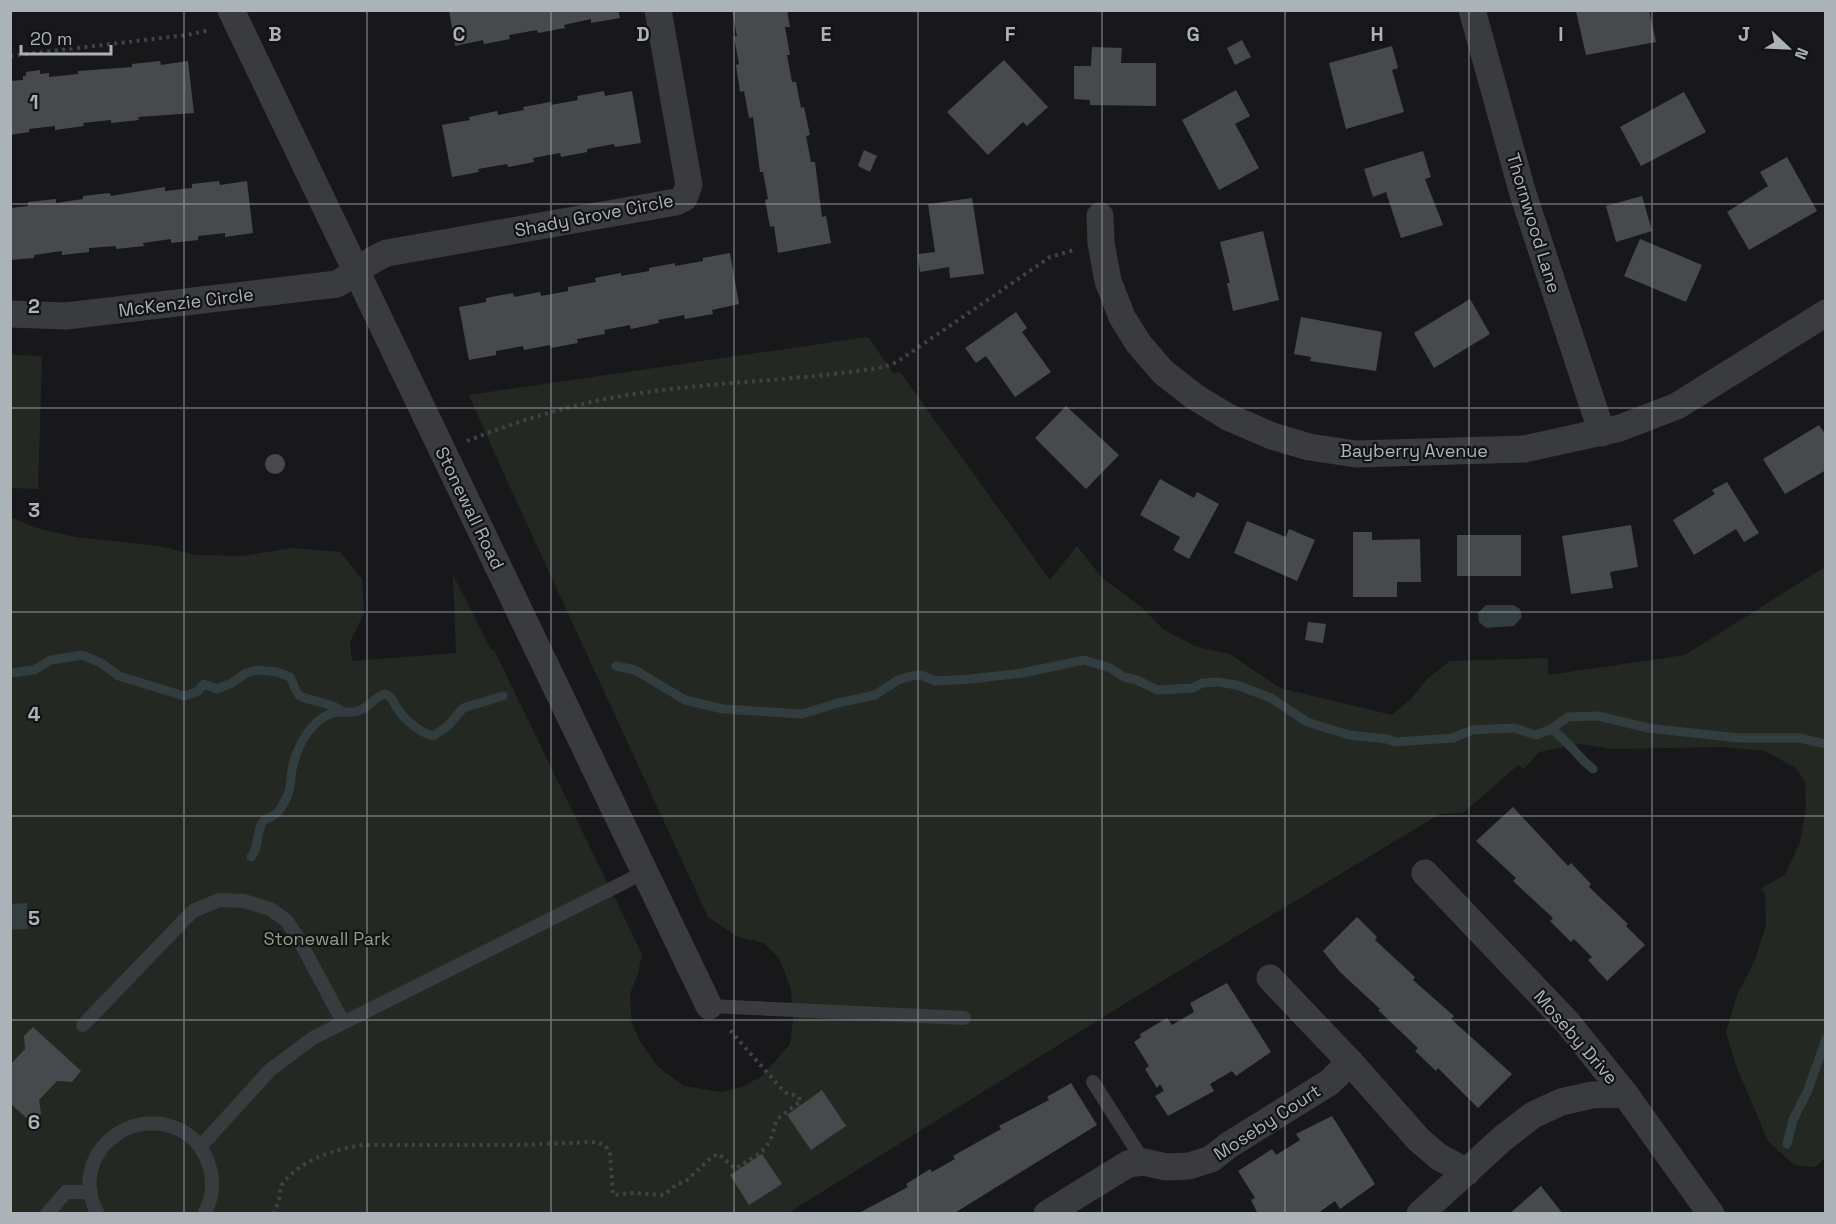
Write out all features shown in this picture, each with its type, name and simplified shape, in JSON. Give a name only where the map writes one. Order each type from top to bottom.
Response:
[{"type":"street","name":"Stonewall Road","points":[[231,10],[709,1006]]},
{"type":"street","name":"Shady Grove Circle","points":[[357,271],[372,258],[387,253],[676,202],[684,198],[689,185],[658,10]]},
{"type":"street","name":"Thornwood Lane","points":[[1472,10],[1524,194],[1602,433]]},
{"type":"street","name":"Bayberry Avenue","points":[[1100,229],[1108,281],[1122,317],[1138,343],[1163,372],[1195,397],[1228,417],[1272,436],[1309,447],[1356,454],[1524,449],[1602,433],[1677,406],[1826,313]]},
{"type":"street","name":"McKenzie Circle","points":[[10,314],[66,316],[337,284],[357,271]]},
{"type":"street","name":"Moseby Drive","points":[[1425,873],[1567,1022],[1625,1094],[1711,1214]]},
{"type":"street","points":[[1270,978],[1350,1062],[1419,1140],[1439,1157],[1467,1172]]},
{"type":"street","name":"Moseby Court","points":[[1047,1214],[1128,1164],[1144,1162],[1166,1167],[1189,1166],[1211,1159],[1228,1145],[1330,1082],[1350,1062]]},
{"type":"street","points":[[1420,1214],[1502,1139],[1533,1115],[1561,1102],[1592,1095],[1625,1094]]},
{"type":"lane","points":[[200,1147],[270,1070],[313,1038],[645,872]]},
{"type":"lane","points":[[83,1025],[193,911],[219,900],[244,901],[270,909],[286,920],[343,1023]]},
{"type":"lane","points":[[709,1006],[964,1018]]},
{"type":"lane","points":[[1093,1082],[1144,1162]]},
{"type":"lane","points":[[98,1214],[91,1192],[90,1175],[99,1153],[115,1135],[128,1127],[144,1123],[168,1125],[189,1135],[200,1147],[208,1161],[212,1176],[212,1192],[204,1214]]},
{"type":"lane","points":[[47,1214],[66,1192],[91,1192]]},
{"type":"path","points":[[10,56],[206,33]]},
{"type":"path","points":[[443,450],[564,409],[645,392],[884,367],[897,362],[1050,256],[1100,229]]},
{"type":"path","points":[[274,1214],[280,1196],[280,1187],[296,1170],[308,1162],[343,1148],[363,1145],[512,1145],[597,1142],[606,1146],[610,1154],[613,1195],[634,1193],[664,1195],[676,1185],[687,1180],[713,1156],[719,1154],[735,1169],[764,1150],[772,1138],[776,1120],[801,1101],[798,1096],[786,1093],[775,1082],[709,1006]]},
{"type":"green space","name":"Stonewall Park","points":[[868,337],[893,373],[900,372],[1050,580],[1077,546],[1102,578],[1140,606],[1164,630],[1197,647],[1230,654],[1280,688],[1392,715],[1411,699],[1427,679],[1450,661],[1548,658],[1548,675],[1685,655],[1825,567],[1825,1158],[1815,1167],[1794,1165],[1768,1141],[1735,1063],[1726,1032],[1737,995],[1755,960],[1766,925],[1765,894],[1761,888],[1785,875],[1800,842],[1806,808],[1805,782],[1796,768],[1765,751],[1723,747],[1614,749],[1580,744],[1539,752],[1524,769],[1518,765],[1463,813],[1440,814],[1134,998],[788,1213],[11,1213],[10,517],[36,528],[76,537],[159,546],[196,555],[242,556],[293,548],[340,552],[362,579],[364,613],[350,642],[352,661],[456,653],[453,575],[491,650],[494,650],[642,954],[630,994],[632,1024],[641,1043],[658,1067],[684,1086],[722,1092],[742,1087],[762,1076],[790,1044],[793,1021],[791,989],[779,958],[764,943],[738,937],[708,917],[469,395]]},
{"type":"green space","points":[[11,355],[42,356],[38,489],[11,488]]},
{"type":"shaded area","points":[[1486,605],[1513,605],[1520,609],[1522,617],[1514,626],[1486,628],[1479,622],[1478,613]]},
{"type":"shaded area","points":[[27,903],[28,929],[11,930],[11,904]]},
{"type":"building","points":[[449,10],[618,10],[620,18],[591,23],[591,19],[564,25],[565,28],[509,35],[510,39],[484,44],[483,40],[455,46]]},
{"type":"building","points":[[732,10],[787,10],[790,27],[785,27],[792,82],[796,82],[801,108],[804,107],[810,135],[806,136],[811,162],[815,162],[822,217],[826,216],[831,243],[778,253],[774,226],[770,227],[765,200],[768,199],[763,172],[760,172],[753,117],[749,118],[744,91],[740,92],[736,65],[739,64],[734,37],[737,36]]},
{"type":"building","points":[[1649,10],[1656,42],[1586,55],[1576,11]]},
{"type":"building","points":[[1242,40],[1251,57],[1235,65],[1227,48]]},
{"type":"building","points":[[1392,46],[1398,68],[1392,70],[1404,112],[1346,129],[1329,63]]},
{"type":"building","points":[[1092,47],[1122,48],[1121,63],[1156,63],[1156,106],[1090,105],[1090,100],[1074,99],[1074,66],[1091,66]]},
{"type":"building","points":[[1004,60],[1048,107],[1027,126],[1023,122],[988,155],[947,112]]},
{"type":"building","points":[[160,61],[161,65],[188,61],[194,113],[138,117],[139,120],[111,123],[111,120],[83,123],[84,126],[55,130],[55,126],[29,129],[29,132],[10,135],[10,81],[23,80],[26,72],[40,70],[40,74],[49,73],[49,77],[78,74],[78,71],[132,67],[132,64]]},
{"type":"building","points":[[1236,90],[1250,116],[1235,124],[1259,168],[1219,190],[1182,120]]},
{"type":"building","points":[[604,91],[605,96],[632,91],[641,143],[615,147],[614,144],[561,157],[560,153],[533,158],[534,162],[478,169],[479,172],[452,177],[442,125],[470,120],[469,117],[497,111],[498,115],[524,110],[523,107],[578,100],[577,96]]},
{"type":"building","points":[[1684,92],[1706,132],[1641,166],[1620,127]]},
{"type":"building","points":[[864,150],[877,156],[870,172],[858,166]]},
{"type":"building","points":[[1423,151],[1431,177],[1425,179],[1443,225],[1401,238],[1386,192],[1373,197],[1364,169]]},
{"type":"building","points":[[1787,157],[1817,211],[1749,250],[1727,212],[1768,186],[1760,172]]},
{"type":"building","points":[[219,181],[220,185],[247,181],[253,233],[225,237],[225,233],[198,236],[198,240],[171,243],[171,239],[143,243],[144,246],[116,249],[116,246],[89,248],[89,252],[62,255],[62,251],[34,255],[34,258],[10,260],[10,208],[28,206],[28,202],[56,199],[56,203],[83,199],[83,196],[110,193],[111,196],[165,187],[165,191],[192,188],[192,184]]},
{"type":"building","points":[[1642,196],[1652,231],[1616,242],[1606,206]]},
{"type":"building","points":[[972,198],[984,274],[950,278],[949,267],[920,272],[918,254],[935,252],[928,204]]},
{"type":"building","points":[[1263,231],[1279,300],[1233,311],[1227,283],[1230,283],[1220,242]]},
{"type":"building","points":[[1640,239],[1702,265],[1686,302],[1624,276]]},
{"type":"building","points":[[730,253],[739,304],[712,310],[713,314],[685,319],[684,315],[658,320],[659,323],[631,329],[630,325],[604,330],[605,334],[577,339],[578,343],[524,350],[523,346],[496,351],[496,355],[469,360],[459,307],[486,302],[486,298],[513,293],[514,297],[540,292],[541,296],[568,291],[568,287],[596,282],[595,278],[649,271],[649,268],[675,263],[675,266],[703,261],[703,258]]},
{"type":"building","points":[[1470,299],[1490,334],[1434,368],[1414,333]]},
{"type":"building","points":[[1016,312],[1027,328],[1022,332],[1051,372],[1015,397],[986,356],[976,363],[965,348]]},
{"type":"building","points":[[1301,317],[1382,332],[1376,371],[1310,361],[1311,357],[1294,354]]},
{"type":"building","points":[[1066,406],[1119,455],[1086,489],[1035,438]]},
{"type":"building","points":[[1819,425],[1826,435],[1826,470],[1785,494],[1763,459]]},
{"type":"building","points":[[275,454],[282,457],[285,464],[282,471],[275,474],[268,471],[265,464],[268,457]]},
{"type":"building","points":[[1160,479],[1194,498],[1197,492],[1219,504],[1189,559],[1173,550],[1180,537],[1140,515]]},
{"type":"building","points":[[1727,482],[1759,533],[1744,542],[1736,529],[1694,555],[1673,520],[1715,494],[1712,490]]},
{"type":"building","points":[[1247,521],[1286,537],[1289,529],[1315,540],[1297,581],[1234,553]]},
{"type":"building","points":[[1631,525],[1638,567],[1610,572],[1613,588],[1571,594],[1562,536]]},
{"type":"building","points":[[1353,532],[1372,532],[1372,540],[1420,539],[1421,582],[1397,582],[1397,597],[1353,597]]},
{"type":"building","points":[[1457,535],[1521,535],[1521,576],[1457,576]]},
{"type":"building","points":[[1308,622],[1326,624],[1323,643],[1305,640]]},
{"type":"building","points":[[1513,807],[1568,866],[1571,863],[1591,884],[1589,887],[1628,924],[1626,926],[1645,945],[1607,981],[1588,960],[1592,957],[1574,939],[1571,942],[1550,921],[1553,918],[1513,881],[1516,878],[1476,841]]},
{"type":"building","points":[[1357,917],[1377,937],[1375,940],[1415,977],[1413,980],[1454,1016],[1451,1019],[1512,1074],[1478,1108],[1438,1068],[1436,1071],[1415,1051],[1418,1048],[1340,972],[1323,951]]},
{"type":"building","points":[[1227,983],[1271,1052],[1236,1076],[1232,1071],[1210,1084],[1214,1091],[1168,1116],[1155,1096],[1164,1091],[1160,1084],[1157,1088],[1145,1069],[1149,1066],[1134,1042],[1141,1037],[1140,1034],[1167,1018],[1172,1025],[1194,1012],[1190,1003]]},
{"type":"building","points":[[33,1027],[81,1071],[72,1082],[57,1081],[39,1100],[41,1114],[32,1123],[10,1103],[10,1065],[25,1049],[24,1036]]},
{"type":"building","points":[[1071,1083],[1097,1125],[953,1214],[857,1214],[908,1187],[906,1184],[930,1169],[932,1172],[955,1159],[953,1156],[1001,1129],[999,1126],[1049,1100],[1047,1097]]},
{"type":"building","points":[[822,1090],[846,1126],[811,1150],[787,1115]]},
{"type":"building","points":[[1332,1116],[1375,1184],[1340,1209],[1335,1201],[1317,1214],[1258,1214],[1251,1200],[1255,1198],[1238,1171],[1272,1149],[1276,1155],[1300,1140],[1296,1134]]},
{"type":"building","points":[[762,1154],[782,1184],[749,1205],[730,1175]]},
{"type":"building","points":[[1541,1186],[1563,1214],[1509,1214]]},
{"type":"waterway","points":[[10,673],[34,670],[51,660],[82,655],[101,663],[119,676],[184,696],[197,692],[204,684],[217,689],[232,683],[246,673],[258,670],[277,672],[290,677],[296,691],[302,697],[331,705],[342,711]]},
{"type":"waterway","points":[[616,666],[635,670],[685,700],[723,709],[802,714],[875,695],[898,680],[911,676],[921,675],[935,681],[971,679],[1022,673],[1084,660],[1110,668],[1124,677],[1137,680],[1157,690],[1193,688],[1202,683],[1218,682],[1237,685],[1271,698],[1307,722],[1349,735],[1395,742],[1453,738],[1472,730],[1514,728],[1536,735],[1551,729],[1568,717],[1598,716],[1648,728],[1739,738],[1799,738],[1826,744]]},
{"type":"waterway","points":[[251,857],[262,823],[277,813],[287,797],[293,765],[302,742],[311,728],[323,717],[334,713],[358,711],[385,694],[391,698],[408,721],[433,736],[448,726],[463,708],[503,696]]},
{"type":"waterway","points":[[1551,729],[1593,769]]},
{"type":"waterway","points":[[1787,1144],[1793,1120],[1808,1090],[1826,1039]]}]
